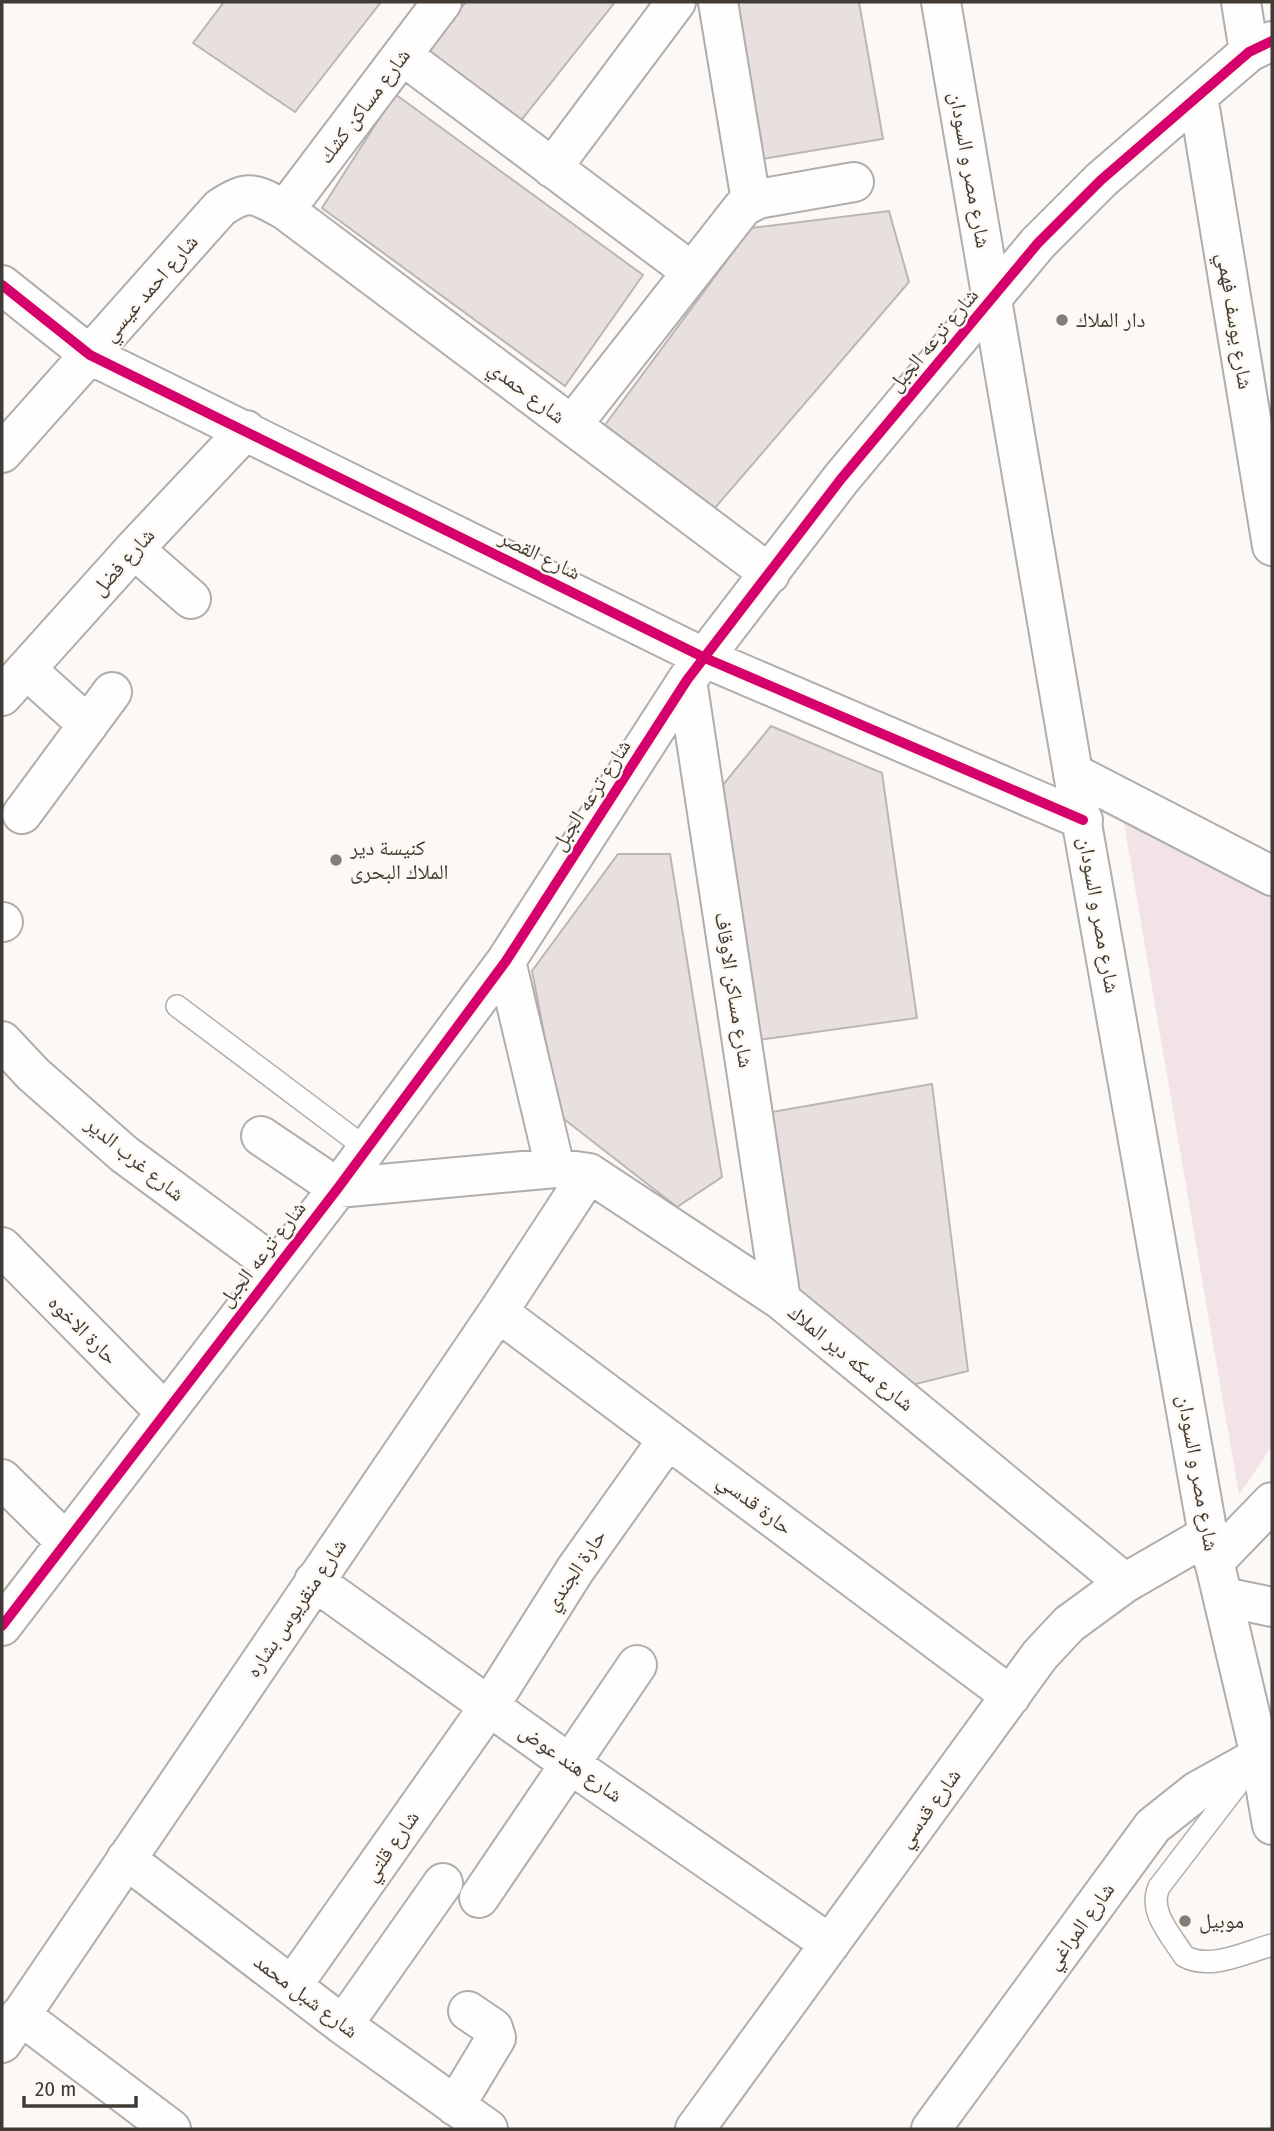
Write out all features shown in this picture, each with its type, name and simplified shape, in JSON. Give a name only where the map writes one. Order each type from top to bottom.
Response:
[{"type":"street","name":"شارع مساكن كشك","points":[[285,210],[442,2]]},
{"type":"street","points":[[552,168],[676,2]]},
{"type":"street","points":[[718,2],[751,201]]},
{"type":"street","name":"شارع مصر و السودان","points":[[941,2],[1073,773],[1215,1565],[1260,1756],[1272,1825]]},
{"type":"street","points":[[1241,2],[1261,46]]},
{"type":"street","name":"شارع ترعه الجبل","points":[[2,1626],[338,1188],[506,961],[696,669],[841,479],[1038,243],[1092,189],[1198,96],[1261,46]]},
{"type":"street","points":[[402,55],[692,272]]},
{"type":"street","name":"شارع يوسف فهمي","points":[[1198,96],[1272,546]]},
{"type":"street","points":[[572,425],[736,215],[751,201],[853,182]]},
{"type":"street","name":"شارع احمد عيسي","points":[[2,453],[220,208],[238,196],[250,194],[285,210]]},
{"type":"street","name":"شارع حمدي","points":[[285,210],[769,574]]},
{"type":"street","name":"شارع القصر","points":[[2,285],[90,355],[246,430],[696,669],[1083,820]]},
{"type":"street","name":"شارع فضل","points":[[14,683],[134,549],[246,430]]},
{"type":"street","points":[[134,549],[191,599]]},
{"type":"street","name":"شارع مساكن الاوقاف","points":[[696,669],[780,1300]]},
{"type":"street","points":[[14,683],[88,725]]},
{"type":"street","points":[[22,814],[112,692]]},
{"type":"street","points":[[1073,773],[1272,876]]},
{"type":"street","points":[[261,1136],[338,1188],[572,1170],[506,961]]},
{"type":"street","name":"شارع غرب الدير","points":[[2,1041],[33,1074],[124,1154],[277,1266]]},
{"type":"street","name":"شارع سكه دير الملاك","points":[[572,1170],[780,1300],[1125,1583]]},
{"type":"street","name":"شارع منقريوس بشاره","points":[[11,2029],[498,1312],[572,1170]]},
{"type":"street","name":"حارة الاخوه","points":[[2,1247],[165,1412]]},
{"type":"street","name":"حارة قدسي","points":[[498,1312],[1011,1696]]},
{"type":"street","name":"حارة الجندي","points":[[489,1705],[575,1570],[668,1439]]},
{"type":"street","points":[[2,1479],[66,1542]]},
{"type":"street","name":"شارع قدسي","points":[[695,2129],[1040,1655],[1069,1624],[1125,1583],[1215,1565],[1272,1502]]},
{"type":"street","points":[[1215,1565],[1272,1607]]},
{"type":"street","name":"شارع هند عوض","points":[[314,1581],[570,1764],[830,1944]]},
{"type":"street","points":[[479,1898],[637,1665]]},
{"type":"street","name":"شارع قلتي","points":[[292,1986],[489,1705]]},
{"type":"street","name":"شارع المراغي","points":[[931,2129],[1153,1826],[1197,1791],[1260,1756]]},
{"type":"street","name":"شارع شبل محمد","points":[[126,1859],[343,2025],[488,2129]]},
{"type":"street","points":[[343,2025],[443,1882]]},
{"type":"street","points":[[456,2106],[496,2038],[493,2028],[468,2011]]},
{"type":"street","points":[[11,2029],[171,2129]]},
{"type":"lane","points":[[177,1006],[367,1149]]},
{"type":"lane","points":[[1260,1756],[1159,1887],[1155,1902],[1156,1910],[1184,1956],[1191,1960],[1213,1962],[1272,1945]]},
{"type":"shaded area","points":[[1123,818],[1272,892],[1272,1446],[1239,1495]]},
{"type":"building","points":[[224,2],[381,2],[295,112],[193,43]]},
{"type":"building","points":[[466,2],[615,2],[519,123],[424,51]]},
{"type":"building","points":[[729,2],[859,2],[883,139],[756,160]]},
{"type":"building","points":[[395,94],[643,275],[565,386],[322,208]]},
{"type":"building","points":[[889,211],[909,282],[715,508],[605,425],[751,228]]},
{"type":"building","points":[[771,726],[882,773],[917,1018],[759,1040],[718,791]]},
{"type":"building","points":[[618,854],[670,854],[722,1177],[677,1207],[560,1116],[532,971]]},
{"type":"building","points":[[932,1084],[968,1371],[912,1385],[799,1299],[772,1112]]},
{"type":"cycle path","points":[[2,1626],[338,1188],[506,961],[687,680],[841,479],[1038,243],[1101,180],[1198,96],[1249,52],[1272,41]]},
{"type":"cycle path","points":[[2,285],[90,355],[705,658],[1083,820]]},
{"type":"place","name":"دار الملاك","points":[[1062,320]]},
{"type":"place","name":"كنيسة دير الملاك البحرى","points":[[336,860]]},
{"type":"place","name":"موبيل","points":[[1185,1921]]}]
